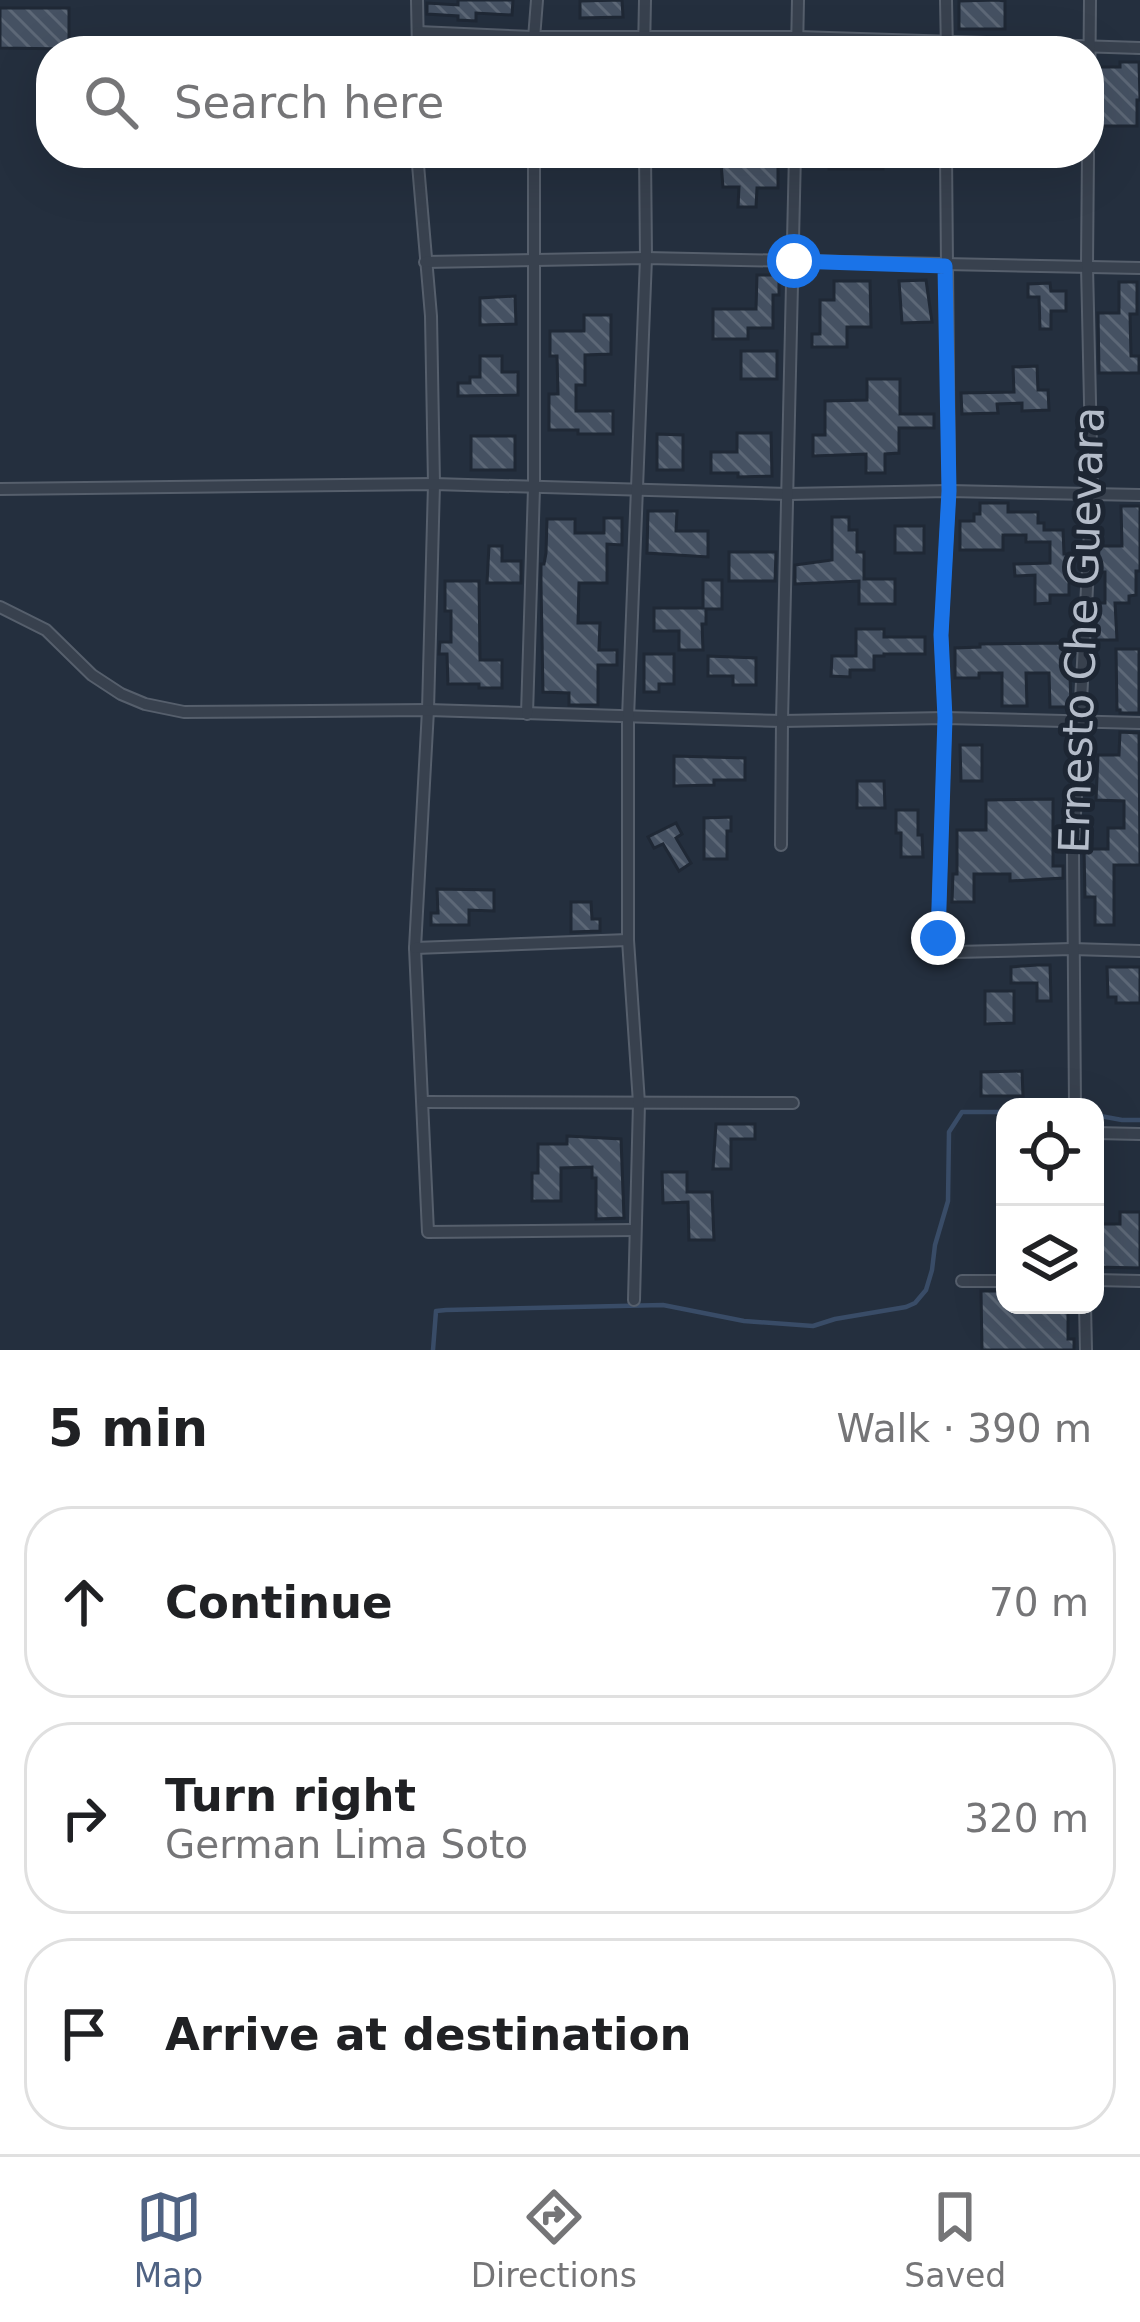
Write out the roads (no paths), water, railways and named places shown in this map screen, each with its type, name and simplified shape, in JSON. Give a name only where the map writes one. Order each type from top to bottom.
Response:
[{"type":"street","points":[[417,0],[418,36]]},
{"type":"street","points":[[533,36],[537,0]]},
{"type":"street","points":[[644,36],[645,0]]},
{"type":"street","points":[[798,0],[798,36]]},
{"type":"street","points":[[946,0],[947,36]]},
{"type":"street","points":[[1090,0],[1090,36]]},
{"type":"street","points":[[418,32],[456,36]]},
{"type":"street","points":[[1104,47],[1140,47]]},
{"type":"street","points":[[418,168],[431,316],[434,484],[415,948],[428,1232],[634,1230]]},
{"type":"street","points":[[527,714],[534,488],[534,168]]},
{"type":"street","points":[[634,1300],[639,1103],[628,940],[628,718],[646,258],[645,168]]},
{"type":"street","points":[[782,845],[795,168]]},
{"type":"street","points":[[946,168],[949,491],[941,635],[945,718],[938,938],[942,947],[956,952],[1140,951]]},
{"type":"street","name":"Ernesto Che Guevara","points":[[1075,1098],[1073,851],[1092,493],[1088,168]]},
{"type":"street","points":[[425,262],[646,258],[1140,268]]},
{"type":"street","points":[[0,489],[434,484],[788,494],[1140,495]]},
{"type":"street","points":[[0,607],[46,630],[92,675],[121,694],[184,712],[428,710],[782,721],[945,718],[1140,723]]},
{"type":"street","points":[[415,948],[628,940]]},
{"type":"street","points":[[423,1102],[794,1103]]},
{"type":"street","points":[[1104,1133],[1140,1134]]},
{"type":"street","points":[[1104,1280],[1140,1281]]},
{"type":"street","points":[[962,1281],[996,1281]]},
{"type":"street","points":[[1085,1314],[1086,1350]]},
{"type":"waterway","points":[[433,1350],[436,1311],[446,1310],[663,1305],[744,1321],[813,1326],[906,1307],[926,1290],[932,1270],[948,1201],[949,1132],[962,1112],[996,1112]]},
{"type":"waterway","points":[[1104,1117],[1140,1120]]}]
